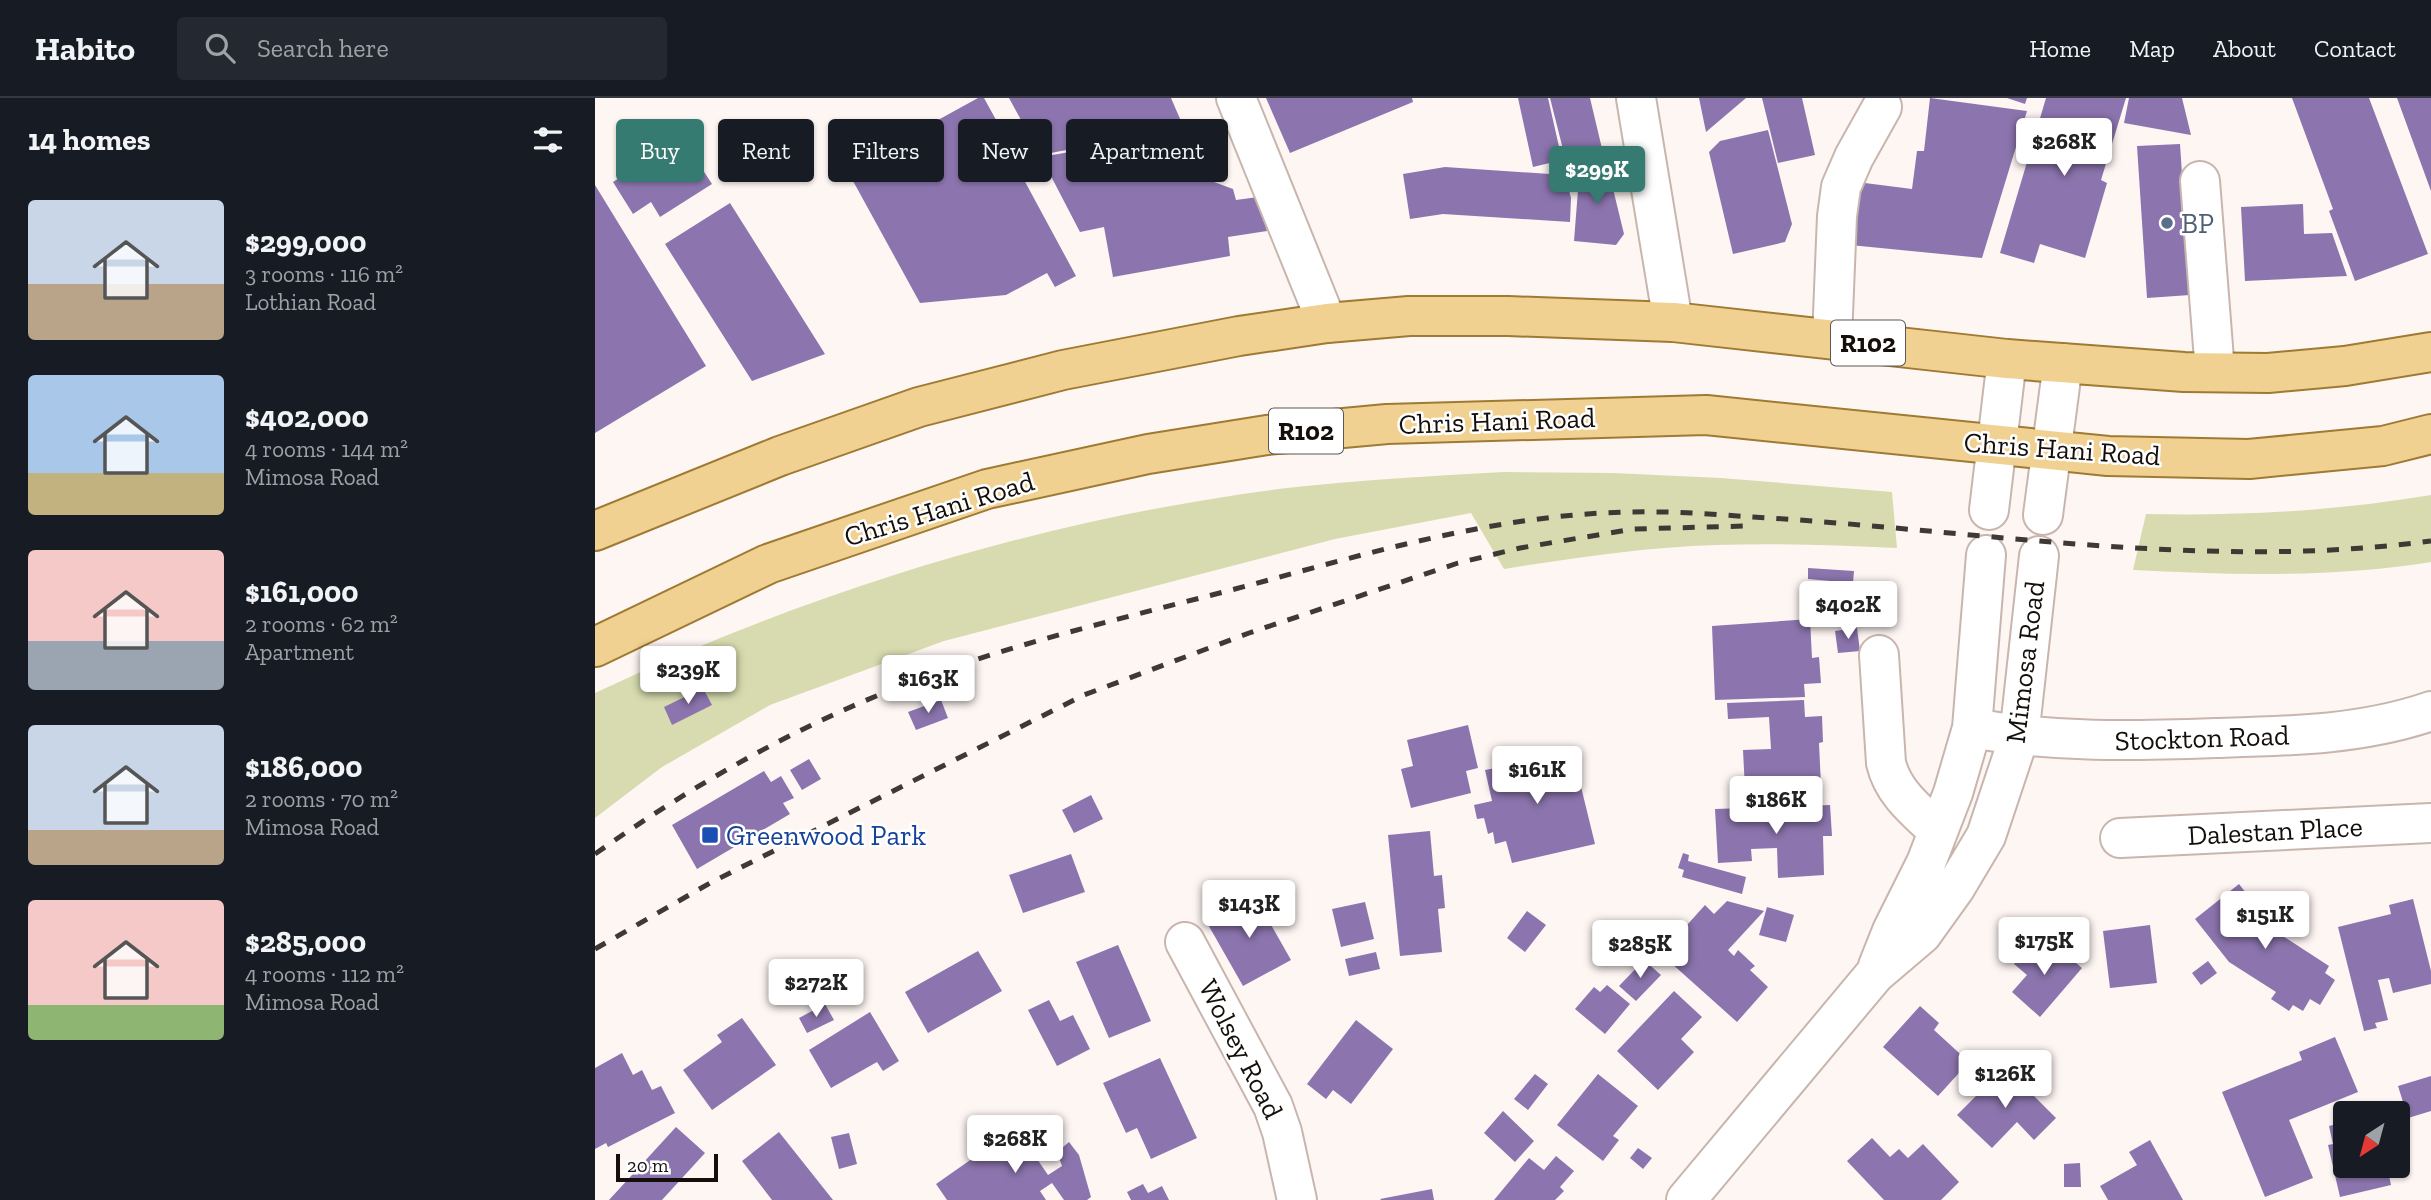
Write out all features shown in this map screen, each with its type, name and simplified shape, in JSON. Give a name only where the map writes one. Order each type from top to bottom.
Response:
[{"type":"main road","name":"R102","points":[[595,531],[780,456],[919,407],[1063,370],[1239,336],[1327,323],[1409,316],[1673,322],[2007,359],[2173,372],[2269,373],[2332,368],[2431,352]]},
{"type":"main road","name":"Chris Hani Road","points":[[595,646],[768,564],[987,489],[1148,454],[1267,435],[1387,424],[1706,415],[2108,456],[2249,459],[2383,446],[2431,434]]},
{"type":"street","points":[[1236,98],[1327,323]]},
{"type":"street","points":[[1636,98],[1673,322]]},
{"type":"street","points":[[1832,339],[1840,187],[1882,107]]},
{"type":"street","points":[[2200,181],[2215,372]]},
{"type":"street","points":[[1989,509],[2007,359]]},
{"type":"street","points":[[2043,515],[2063,363]]},
{"type":"street","name":"Mimosa Road","points":[[1875,974],[1892,931],[1926,863],[1953,793],[1972,728],[1986,555]]},
{"type":"street","name":"Mimosa Road","points":[[1686,1200],[1875,974],[1922,933],[1955,888],[1986,836],[2019,737],[2039,556]]},
{"type":"street","points":[[1879,655],[1889,778],[1909,803],[1938,831]]},
{"type":"street","name":"Stockton Road","points":[[1972,728],[2019,737],[2092,741],[2328,733],[2381,726],[2431,711]]},
{"type":"street","name":"Dalestan Place","points":[[2120,838],[2431,823]]},
{"type":"street","name":"Wolsey Road","points":[[1185,942],[1273,1106],[1282,1132],[1297,1200]]},
{"type":"green space","points":[[1504,472],[1721,478],[1892,492],[1897,548],[1784,544],[1689,546],[1504,569],[1471,513],[1335,539],[944,641],[770,705],[662,767],[595,818],[595,693],[762,622],[933,563],[1108,518],[1287,488]]},
{"type":"green space","points":[[2431,495],[2431,562],[2320,573],[2245,574],[2133,570],[2146,514],[2289,511]]},
{"type":"building","points":[[978,98],[984,98],[996,119],[958,119],[958,182],[1025,182],[1076,276],[1055,287],[1047,273],[1006,295],[920,303],[854,182],[944,182],[944,119],[940,119]]},
{"type":"building","points":[[1009,98],[1171,98],[1180,119],[1066,119],[1066,150],[1052,153],[1052,119],[1020,119]]},
{"type":"building","points":[[1266,98],[1412,98],[1413,102],[1290,153]]},
{"type":"building","points":[[1518,98],[1548,98],[1562,160],[1533,167]]},
{"type":"building","points":[[1550,98],[1590,98],[1604,157],[1567,165]]},
{"type":"building","points":[[1699,98],[1746,98],[1706,132]]},
{"type":"building","points":[[1762,98],[1802,98],[1815,155],[1778,163]]},
{"type":"building","points":[[1930,98],[2027,111],[1982,258],[1850,245],[1857,182],[1912,189],[1917,151],[1924,151]]},
{"type":"building","points":[[2007,98],[2027,98],[2025,104]]},
{"type":"building","points":[[2046,98],[2126,98],[2101,180],[2107,183],[2085,258],[2040,244],[2034,263],[2000,253]]},
{"type":"building","points":[[2129,98],[2182,98],[2191,135],[2124,123]]},
{"type":"building","points":[[2292,98],[2369,98],[2428,254],[2355,281],[2329,211],[2333,209]]},
{"type":"building","points":[[2397,98],[2431,98],[2431,191]]},
{"type":"building","points":[[1768,130],[1792,224],[1785,242],[1733,254],[1709,152],[1720,141]]},
{"type":"building","points":[[2180,144],[2190,295],[2147,298],[2137,146]]},
{"type":"building","points":[[1066,153],[1066,182],[1214,182],[1233,189],[1236,200],[1258,197],[1267,231],[1228,237],[1230,256],[1113,277],[1104,227],[1080,232],[1052,178],[1052,155]]},
{"type":"building","points":[[1606,160],[1624,234],[1616,245],[1574,241],[1578,190],[1573,168]]},
{"type":"building","points":[[1445,167],[1565,175],[1571,198],[1570,222],[1443,214],[1410,219],[1403,174]]},
{"type":"building","points":[[704,172],[712,184],[660,217],[651,202],[633,214],[613,182],[704,182]]},
{"type":"building","points":[[595,185],[706,366],[595,433]]},
{"type":"building","points":[[730,203],[825,354],[752,381],[665,244]]},
{"type":"building","points":[[2303,204],[2304,234],[2332,233],[2347,276],[2245,281],[2241,207]]},
{"type":"building","points":[[1808,568],[1854,571],[1853,583],[1808,579]]},
{"type":"building","points":[[1810,619],[1812,658],[1819,657],[1821,683],[1804,684],[1805,697],[1715,700],[1712,626]]},
{"type":"building","points":[[1857,628],[1860,651],[1838,653],[1835,631]]},
{"type":"building","points":[[703,688],[712,705],[672,725],[664,707]]},
{"type":"building","points":[[941,700],[948,718],[916,730],[908,712]]},
{"type":"building","points":[[1804,700],[1805,717],[1822,716],[1823,742],[1819,743],[1821,786],[1745,789],[1743,750],[1771,749],[1769,717],[1728,719],[1727,703]]},
{"type":"building","points":[[1468,725],[1478,768],[1466,771],[1471,793],[1411,808],[1401,769],[1413,766],[1407,740]]},
{"type":"building","points":[[1555,749],[1556,753],[1572,750],[1595,844],[1512,863],[1506,841],[1495,844],[1493,832],[1488,834],[1484,818],[1477,819],[1474,805],[1492,801],[1485,770],[1501,767],[1500,762]]},
{"type":"building","points":[[809,759],[821,779],[802,790],[790,770]]},
{"type":"building","points":[[764,771],[771,782],[781,776],[794,798],[783,803],[790,814],[697,869],[672,825]]},
{"type":"building","points":[[1091,795],[1103,819],[1074,833],[1062,810]]},
{"type":"building","points":[[1830,805],[1832,836],[1823,836],[1824,875],[1778,878],[1777,848],[1751,849],[1752,861],[1718,863],[1715,809]]},
{"type":"building","points":[[1430,831],[1434,876],[1442,875],[1445,908],[1438,909],[1442,952],[1400,956],[1388,835]]},
{"type":"building","points":[[1683,853],[1689,855],[1688,861],[1746,877],[1742,894],[1682,877],[1684,870],[1678,868]]},
{"type":"building","points":[[1071,854],[1085,892],[1023,913],[1009,875]]},
{"type":"building","points":[[2239,884],[2272,929],[2329,966],[2325,973],[2335,980],[2320,1005],[2310,999],[2303,1011],[2293,1005],[2289,1011],[2271,999],[2276,992],[2229,962],[2195,919]]},
{"type":"building","points":[[1254,895],[1291,960],[1243,986],[1206,921]]},
{"type":"building","points":[[2413,899],[2431,971],[2431,984],[2393,993],[2389,978],[2378,980],[2388,1020],[2375,1023],[2377,1028],[2364,1031],[2338,927],[2391,914],[2389,905]]},
{"type":"building","points":[[1727,901],[1764,911],[1728,950],[1734,956],[1738,950],[1755,966],[1750,970],[1768,987],[1737,1022],[1661,954],[1705,905],[1714,914]]},
{"type":"building","points":[[1365,902],[1374,939],[1341,947],[1332,909]]},
{"type":"building","points":[[1767,907],[1794,915],[1786,942],[1759,935]]},
{"type":"building","points":[[1527,911],[1546,925],[1525,952],[1507,938]]},
{"type":"building","points":[[2150,925],[2157,983],[2110,988],[2103,931]]},
{"type":"building","points":[[2050,941],[2082,968],[2040,1017],[2012,992],[2027,975],[2014,964],[2030,945],[2039,953]]},
{"type":"building","points":[[1118,945],[1151,1021],[1109,1038],[1076,962]]},
{"type":"building","points":[[978,951],[1002,991],[928,1033],[905,992]]},
{"type":"building","points":[[1376,952],[1380,969],[1349,976],[1345,959]]},
{"type":"building","points":[[1644,960],[1661,975],[1636,1001],[1619,986]]},
{"type":"building","points":[[2208,961],[2217,973],[2201,985],[2192,973]]},
{"type":"building","points":[[1607,985],[1630,1004],[1605,1034],[1575,1009],[1594,987],[1600,992]]},
{"type":"building","points":[[1674,991],[1702,1017],[1681,1039],[1694,1052],[1658,1090],[1617,1051]]},
{"type":"building","points":[[1049,1000],[1060,1021],[1073,1015],[1090,1049],[1057,1066],[1028,1010]]},
{"type":"building","points":[[825,1004],[834,1020],[807,1033],[799,1018]]},
{"type":"building","points":[[1920,1006],[1939,1023],[1934,1030],[1969,1062],[1938,1096],[1883,1047]]},
{"type":"building","points":[[870,1012],[899,1061],[883,1071],[877,1062],[831,1088],[809,1050]]},
{"type":"building","points":[[742,1018],[776,1065],[712,1110],[683,1070],[722,1042],[717,1035]]},
{"type":"building","points":[[1356,1020],[1393,1049],[1351,1104],[1333,1090],[1326,1099],[1307,1084]]},
{"type":"building","points":[[2335,1037],[2358,1092],[2289,1120],[2313,1178],[2265,1197],[2222,1092],[2302,1060],[2299,1052]]},
{"type":"building","points":[[622,1053],[633,1075],[642,1070],[652,1090],[661,1086],[675,1113],[608,1147],[606,1143],[595,1149],[595,1068]]},
{"type":"building","points":[[1160,1058],[1197,1138],[1151,1159],[1137,1128],[1126,1133],[1103,1083]]},
{"type":"building","points":[[2005,1067],[2056,1118],[2034,1140],[2017,1122],[1992,1148],[1957,1115]]},
{"type":"building","points":[[1535,1074],[1548,1084],[1528,1110],[1514,1099]]},
{"type":"building","points":[[1598,1074],[1638,1106],[1613,1136],[1619,1140],[1603,1161],[1557,1125]]},
{"type":"building","points":[[2431,1076],[2431,1111],[2410,1117],[2410,1101],[2403,1101],[2398,1086]]},
{"type":"building","points":[[1503,1111],[1534,1141],[1515,1162],[1484,1133]]},
{"type":"building","points":[[2333,1125],[2333,1144],[2329,1126]]},
{"type":"building","points":[[676,1127],[705,1153],[662,1200],[609,1200]]},
{"type":"building","points":[[1016,1128],[1048,1175],[1062,1166],[1057,1152],[1069,1142],[1079,1155],[1091,1197],[1087,1200],[1064,1200],[1052,1183],[1040,1191],[1046,1200],[947,1200],[936,1184]]},
{"type":"building","points":[[779,1132],[833,1200],[772,1200],[742,1161]]},
{"type":"building","points":[[849,1133],[857,1164],[839,1169],[831,1137]]},
{"type":"building","points":[[1872,1138],[1890,1157],[1899,1149],[1908,1158],[1923,1144],[1959,1182],[1941,1200],[1884,1200],[1847,1161]]},
{"type":"building","points":[[2150,1140],[2183,1200],[2108,1200],[2100,1186],[2137,1165],[2129,1152]]},
{"type":"building","points":[[2333,1144],[2333,1167],[2328,1145]]},
{"type":"building","points":[[1638,1148],[1652,1158],[1643,1169],[1630,1158]]},
{"type":"building","points":[[1556,1156],[1574,1171],[1560,1187],[1564,1191],[1555,1200],[1494,1200],[1529,1158],[1544,1170]]},
{"type":"building","points":[[2080,1163],[2081,1187],[2064,1187],[2064,1164]]},
{"type":"building","points":[[2336,1178],[2390,1178],[2391,1185],[2340,1197]]},
{"type":"building","points":[[1143,1184],[1148,1193],[1162,1186],[1169,1200],[1131,1200],[1127,1192]]},
{"type":"building","points":[[1432,1189],[1434,1200],[1380,1199]]},
{"type":"railway","points":[[595,854],[671,803],[749,757],[830,716],[914,681],[1083,628],[1353,557],[1504,524],[1606,513],[1670,512],[2177,550],[2262,552],[2346,549],[2431,541]]},
{"type":"railway","points":[[595,949],[710,883],[1084,695],[1249,633],[1458,563],[1520,548],[1633,529],[1746,526]]},
{"type":"place","name":"BP","points":[[2167,223]]},
{"type":"place","name":"Greenwood Park","points":[[710,835]]}]
